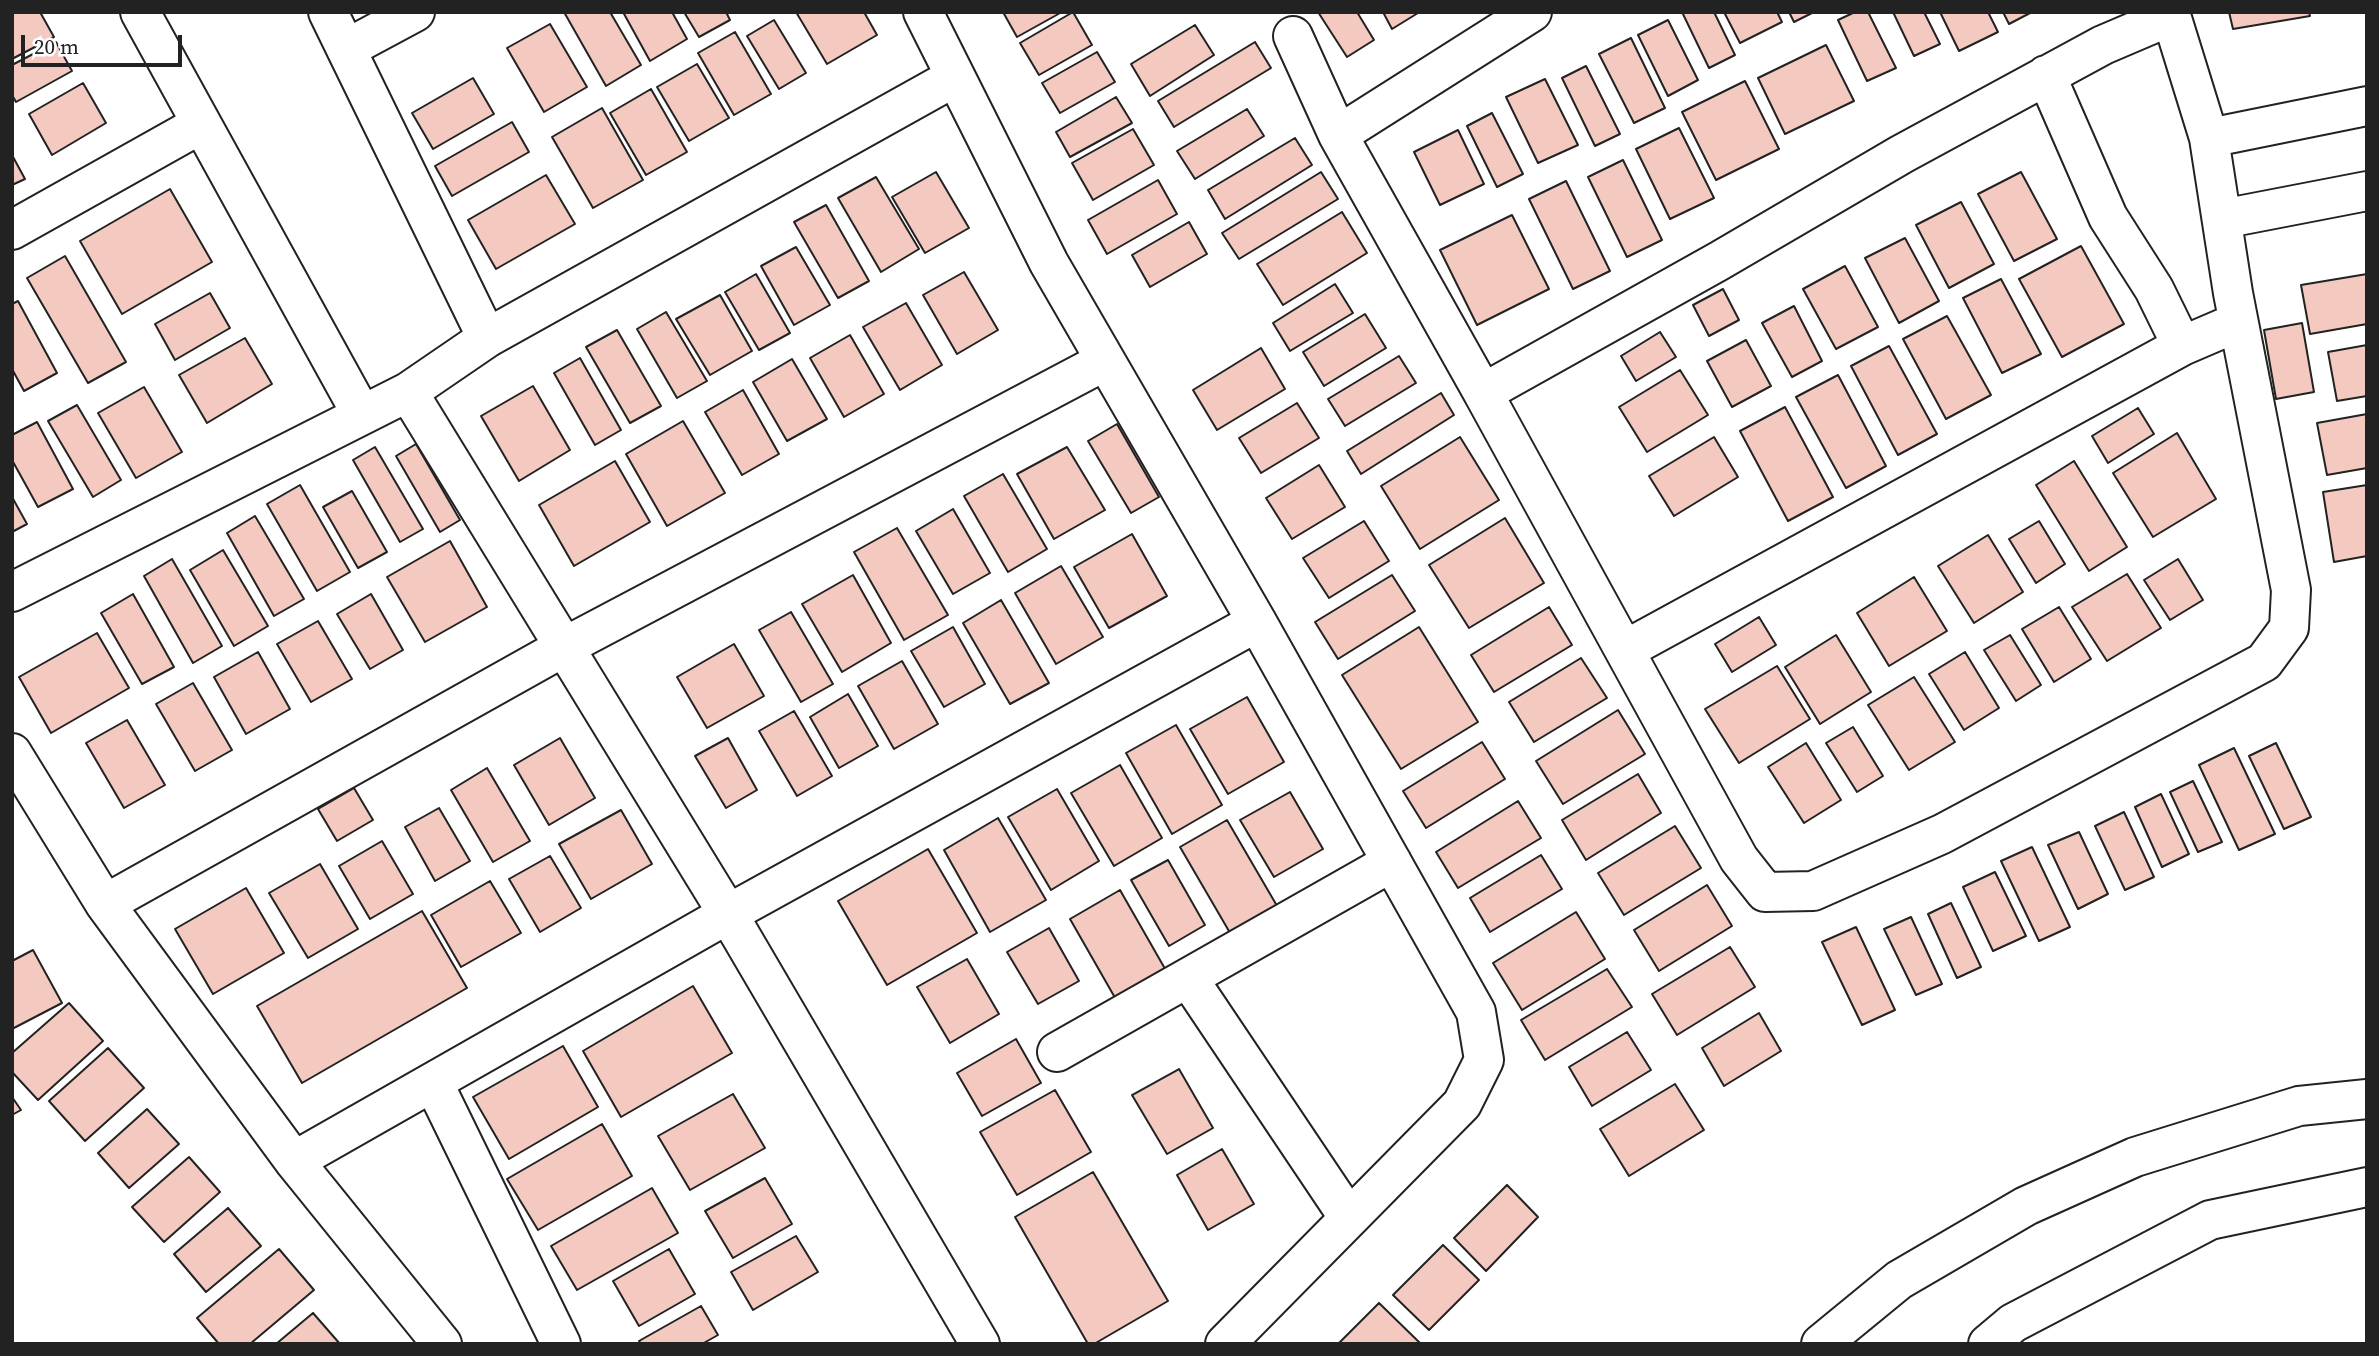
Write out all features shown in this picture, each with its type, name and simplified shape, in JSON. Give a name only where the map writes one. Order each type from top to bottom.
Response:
[{"type":"street","points":[[141,12],[362,415]]},
{"type":"street","points":[[328,12],[488,338]]},
{"type":"street","points":[[346,49],[415,12]]},
{"type":"street","points":[[923,12],[1049,263],[1476,1012],[1484,1060],[1462,1104],[1225,1344]]},
{"type":"street","points":[[1338,135],[1532,12]]},
{"type":"street","points":[[1293,36],[1338,135],[1739,859],[1765,892],[1813,891],[1942,834],[2264,662],[2289,628],[2291,590],[2238,322],[2209,138],[2170,14],[2103,45],[1902,154],[1719,261],[1483,393]]},
{"type":"street","points":[[2046,75],[2108,217],[2154,289],[2182,346]]},
{"type":"street","points":[[12,592],[408,392],[488,338],[955,77]]},
{"type":"street","points":[[2209,138],[2367,106]]},
{"type":"street","points":[[12,230],[201,124]]},
{"type":"street","points":[[2222,219],[2367,191]]},
{"type":"street","points":[[1625,650],[2182,346],[2238,322]]},
{"type":"street","points":[[105,904],[564,647],[1105,361]]},
{"type":"street","points":[[408,392],[728,914],[980,1344]]},
{"type":"street","points":[[294,1161],[728,914],[1256,622]]},
{"type":"street","points":[[12,754],[105,904],[294,1161],[442,1344]]},
{"type":"street","points":[[1057,1052],[1392,862]]},
{"type":"street","points":[[1188,978],[1349,1218]]},
{"type":"street","points":[[433,1082],[561,1344]]},
{"type":"street","points":[[1821,1344],[1899,1280],[2026,1206],[2134,1157],[2299,1106],[2367,1099]]},
{"type":"street","points":[[1988,1344],[2013,1323],[2210,1220],[2367,1187]]},
{"type":"building","points":[[12,12],[40,12],[54,37],[12,59]]},
{"type":"building","points":[[564,12],[610,12],[641,65],[606,86]]},
{"type":"building","points":[[623,12],[672,12],[687,39],[650,61]]},
{"type":"building","points":[[684,12],[726,12],[730,20],[699,37]]},
{"type":"building","points":[[796,12],[864,12],[877,35],[827,64]]},
{"type":"building","points":[[1003,12],[1062,12],[1017,37]]},
{"type":"building","points":[[1073,12],[1092,45],[1039,75],[1020,43]]},
{"type":"building","points":[[1318,12],[1357,12],[1374,40],[1347,57]]},
{"type":"building","points":[[1383,12],[1417,12],[1418,13],[1392,29]]},
{"type":"building","points":[[1682,12],[1714,12],[1735,55],[1709,68]]},
{"type":"building","points":[[1724,12],[1777,12],[1782,22],[1740,43]]},
{"type":"building","points":[[1789,12],[1814,12],[1794,22]]},
{"type":"building","points":[[1855,12],[1868,12],[1896,68],[1867,81],[1838,20]]},
{"type":"building","points":[[1893,12],[1924,12],[1940,44],[1914,56]]},
{"type":"building","points":[[1940,12],[1988,12],[1998,32],[1959,51]]},
{"type":"building","points":[[2003,12],[2032,12],[2009,24]]},
{"type":"building","points":[[2229,12],[2309,12],[2310,16],[2233,29]]},
{"type":"building","points":[[774,20],[806,73],[779,89],[747,36]]},
{"type":"building","points":[[1668,20],[1698,80],[1668,96],[1638,35]]},
{"type":"building","points":[[550,24],[587,87],[544,112],[507,48]]},
{"type":"building","points":[[1195,25],[1214,55],[1150,96],[1131,64]]},
{"type":"building","points":[[735,32],[771,94],[734,115],[698,53]]},
{"type":"building","points":[[1631,38],[1665,108],[1634,123],[1599,54]]},
{"type":"building","points":[[56,42],[72,71],[16,102],[12,95],[12,65]]},
{"type":"building","points":[[1255,42],[1271,68],[1174,127],[1158,101]]},
{"type":"building","points":[[1826,45],[1854,101],[1785,134],[1758,78]]},
{"type":"building","points":[[1097,52],[1115,82],[1060,113],[1042,83]]},
{"type":"building","points":[[697,64],[729,118],[689,141],[657,87]]},
{"type":"building","points":[[1586,66],[1620,134],[1595,146],[1562,78]]},
{"type":"building","points":[[473,78],[494,114],[433,149],[412,113]]},
{"type":"building","points":[[1545,79],[1578,145],[1538,163],[1506,97]]},
{"type":"building","points":[[1745,81],[1779,149],[1716,180],[1682,112]]},
{"type":"building","points":[[83,83],[106,123],[52,155],[29,114]]},
{"type":"building","points":[[651,89],[687,152],[646,175],[610,113]]},
{"type":"building","points":[[1116,97],[1132,123],[1070,157],[1056,132]]},
{"type":"building","points":[[602,108],[643,180],[593,208],[552,137]]},
{"type":"building","points":[[1247,109],[1264,136],[1195,179],[1177,151]]},
{"type":"building","points":[[1492,113],[1523,174],[1497,187],[1467,126]]},
{"type":"building","points":[[512,122],[529,152],[452,196],[435,166]]},
{"type":"building","points":[[1679,128],[1714,198],[1670,219],[1636,149]]},
{"type":"building","points":[[1133,129],[1154,165],[1093,200],[1072,163]]},
{"type":"building","points":[[1458,130],[1484,184],[1440,205],[1414,152]]},
{"type":"building","points":[[1295,138],[1312,165],[1225,219],[1208,190]]},
{"type":"building","points":[[12,155],[25,179],[12,185]]},
{"type":"building","points":[[1623,160],[1662,240],[1627,257],[1588,177]]},
{"type":"building","points":[[936,172],[969,228],[925,253],[892,197]]},
{"type":"building","points":[[1321,172],[1338,199],[1239,259],[1222,233]]},
{"type":"building","points":[[2021,172],[2057,239],[2014,261],[1978,194]]},
{"type":"building","points":[[546,175],[575,224],[496,269],[468,220]]},
{"type":"building","points":[[876,177],[919,249],[881,272],[838,198]]},
{"type":"building","points":[[1158,180],[1177,214],[1107,254],[1088,220]]},
{"type":"building","points":[[1566,181],[1610,271],[1573,289],[1529,199]]},
{"type":"building","points":[[170,189],[212,262],[122,314],[80,241]]},
{"type":"building","points":[[1961,202],[1994,264],[1949,288],[1916,225]]},
{"type":"building","points":[[826,205],[869,281],[838,298],[794,222]]},
{"type":"building","points":[[1342,212],[1367,253],[1283,305],[1257,264]]},
{"type":"building","points":[[1512,215],[1549,289],[1477,325],[1440,250]]},
{"type":"building","points":[[1189,222],[1207,254],[1150,287],[1132,255]]},
{"type":"building","points":[[1905,238],[1939,301],[1899,323],[1865,258]]},
{"type":"building","points":[[2081,246],[2124,324],[2062,357],[2019,279]]},
{"type":"building","points":[[796,247],[830,305],[794,325],[761,266]]},
{"type":"building","points":[[65,256],[126,362],[88,383],[27,278]]},
{"type":"building","points":[[1845,266],[1878,327],[1836,349],[1803,289]]},
{"type":"building","points":[[964,272],[998,330],[957,354],[923,295]]},
{"type":"building","points":[[756,274],[790,333],[759,350],[725,292]]},
{"type":"building","points":[[2367,274],[2367,324],[2310,334],[2301,285]]},
{"type":"building","points":[[2001,279],[2041,354],[2002,373],[1963,298]]},
{"type":"building","points":[[1335,284],[1353,313],[1290,351],[1273,323]]},
{"type":"building","points":[[1723,289],[1739,320],[1709,336],[1693,305]]},
{"type":"building","points":[[210,293],[230,328],[175,360],[155,324]]},
{"type":"building","points":[[720,295],[752,351],[710,375],[676,319]]},
{"type":"building","points":[[18,301],[57,373],[24,391],[12,369],[12,304]]},
{"type":"building","points":[[906,303],[942,365],[900,390],[863,327]]},
{"type":"building","points":[[1794,306],[1822,361],[1792,377],[1762,323]]},
{"type":"building","points":[[666,312],[707,381],[677,398],[637,329]]},
{"type":"building","points":[[1365,314],[1386,348],[1324,386],[1303,352]]},
{"type":"building","points":[[1947,316],[1991,395],[1946,419],[1903,339]]},
{"type":"building","points":[[2302,323],[2314,392],[2276,399],[2264,330]]},
{"type":"building","points":[[617,330],[661,406],[630,423],[586,347]]},
{"type":"building","points":[[1660,332],[1676,357],[1636,381],[1621,356]]},
{"type":"building","points":[[850,335],[884,394],[844,417],[810,358]]},
{"type":"building","points":[[245,338],[272,384],[207,423],[179,375]]},
{"type":"building","points":[[1746,340],[1771,386],[1732,407],[1707,361]]},
{"type":"building","points":[[2367,345],[2367,396],[2337,401],[2328,352]]},
{"type":"building","points":[[1889,346],[1937,434],[1898,455],[1851,366]]},
{"type":"building","points":[[1261,348],[1285,389],[1217,430],[1193,390]]},
{"type":"building","points":[[1399,356],[1416,383],[1345,426],[1328,399]]},
{"type":"building","points":[[580,358],[621,430],[595,445],[554,373]]},
{"type":"building","points":[[792,359],[827,419],[787,441],[753,382]]},
{"type":"building","points":[[1680,370],[1708,415],[1647,452],[1619,407]]},
{"type":"building","points":[[1838,375],[1886,466],[1846,488],[1796,397]]},
{"type":"building","points":[[533,386],[570,450],[519,481],[481,416]]},
{"type":"building","points":[[144,387],[182,452],[136,478],[98,413]]},
{"type":"building","points":[[743,390],[779,454],[742,475],[705,412]]},
{"type":"building","points":[[1441,393],[1454,415],[1361,474],[1347,451]]},
{"type":"building","points":[[1297,403],[1319,438],[1261,473],[1239,438]]},
{"type":"building","points":[[77,405],[121,480],[93,497],[48,421]]},
{"type":"building","points":[[1785,407],[1833,497],[1788,521],[1740,431]]},
{"type":"building","points":[[2138,408],[2154,434],[2108,463],[2092,436]]},
{"type":"building","points":[[2367,414],[2367,468],[2327,475],[2317,423]]},
{"type":"building","points":[[683,421],[725,493],[667,526],[626,454]]},
{"type":"building","points":[[37,422],[73,489],[38,507],[12,460],[12,435]]},
{"type":"building","points":[[1117,424],[1159,497],[1131,513],[1088,441]]},
{"type":"building","points":[[2177,433],[2216,499],[2153,537],[2113,473]]},
{"type":"building","points":[[1460,437],[1499,500],[1420,549],[1381,486]]},
{"type":"building","points":[[1714,437],[1738,477],[1674,516],[1649,476]]},
{"type":"building","points":[[416,444],[460,520],[440,532],[396,456]]},
{"type":"building","points":[[375,447],[423,529],[400,542],[353,460]]},
{"type":"building","points":[[1067,447],[1105,510],[1054,539],[1017,474]]},
{"type":"building","points":[[615,461],[650,522],[574,566],[539,505]]},
{"type":"building","points":[[2074,461],[2127,547],[2089,571],[2036,485]]},
{"type":"building","points":[[1319,465],[1345,507],[1292,539],[1266,498]]},
{"type":"building","points":[[1003,474],[1047,549],[1008,572],[964,496]]},
{"type":"building","points":[[300,485],[350,572],[317,591],[267,504]]},
{"type":"building","points":[[2367,485],[2367,556],[2334,562],[2323,492]]},
{"type":"building","points":[[352,491],[387,552],[358,568],[323,507]]},
{"type":"building","points":[[12,497],[27,524],[12,532]]},
{"type":"building","points":[[953,509],[990,573],[953,594],[916,531]]},
{"type":"building","points":[[255,516],[304,599],[274,616],[227,533]]},
{"type":"building","points":[[1505,518],[1544,583],[1469,628],[1429,565]]},
{"type":"building","points":[[1364,521],[1389,561],[1329,598],[1303,558]]},
{"type":"building","points":[[2039,521],[2065,564],[2036,583],[2009,539]]},
{"type":"building","points":[[897,528],[948,615],[904,640],[854,552]]},
{"type":"building","points":[[1132,534],[1167,596],[1109,628],[1074,567]]},
{"type":"building","points":[[1988,535],[2023,592],[1974,623],[1938,566]]},
{"type":"building","points":[[450,541],[487,607],[425,642],[387,577]]},
{"type":"building","points":[[223,550],[268,626],[234,646],[190,570]]},
{"type":"building","points":[[172,559],[222,646],[193,663],[144,576]]},
{"type":"building","points":[[2178,559],[2203,600],[2170,620],[2144,580]]},
{"type":"building","points":[[1061,566],[1103,637],[1056,664],[1015,593]]},
{"type":"building","points":[[2127,574],[2161,628],[2107,661],[2072,607]]},
{"type":"building","points":[[853,575],[891,643],[842,672],[802,604]]},
{"type":"building","points":[[1392,575],[1415,611],[1338,659],[1315,622]]},
{"type":"building","points":[[1914,577],[1947,631],[1889,666],[1857,613]]},
{"type":"building","points":[[133,594],[174,667],[142,684],[101,613]]},
{"type":"building","points":[[371,594],[403,650],[370,669],[337,614]]},
{"type":"building","points":[[1001,600],[1049,683],[1010,704],[963,623]]},
{"type":"building","points":[[1549,607],[1572,645],[1494,692],[1471,655]]},
{"type":"building","points":[[2059,607],[2091,659],[2054,682],[2022,629]]},
{"type":"building","points":[[791,612],[833,684],[801,702],[759,630]]},
{"type":"building","points":[[1759,617],[1776,645],[1732,672],[1715,644]]},
{"type":"building","points":[[318,621],[352,679],[311,702],[277,644]]},
{"type":"building","points":[[953,627],[985,684],[944,707],[911,651]]},
{"type":"building","points":[[1419,627],[1478,722],[1401,769],[1342,675]]},
{"type":"building","points":[[97,633],[129,688],[51,733],[19,677]]},
{"type":"building","points":[[1836,635],[1871,692],[1820,724],[1785,667]]},
{"type":"building","points":[[2010,635],[2041,685],[2016,701],[1984,650]]},
{"type":"building","points":[[734,644],[764,696],[707,728],[677,677]]},
{"type":"building","points":[[258,652],[290,709],[246,734],[214,677]]},
{"type":"building","points":[[1965,652],[1999,708],[1964,730],[1929,674]]},
{"type":"building","points":[[1581,658],[1607,698],[1534,742],[1509,702]]},
{"type":"building","points":[[902,661],[938,724],[894,749],[858,686]]},
{"type":"building","points":[[1777,666],[1810,719],[1739,763],[1705,709]]},
{"type":"building","points":[[1914,677],[1955,742],[1909,770],[1868,705]]},
{"type":"building","points":[[193,683],[232,750],[195,771],[156,704]]},
{"type":"building","points":[[848,694],[878,746],[839,768],[810,717]]},
{"type":"building","points":[[1247,697],[1284,762],[1228,794],[1190,729]]},
{"type":"building","points":[[1618,710],[1645,754],[1563,804],[1536,761]]},
{"type":"building","points":[[794,711],[832,776],[797,796],[759,731]]},
{"type":"building","points":[[127,720],[165,785],[124,808],[86,743]]},
{"type":"building","points":[[1176,725],[1222,805],[1172,834],[1126,753]]},
{"type":"building","points":[[1853,727],[1883,776],[1857,792],[1826,743]]},
{"type":"building","points":[[560,738],[595,798],[549,825],[514,765]]},
{"type":"building","points":[[728,738],[757,790],[726,808],[695,756]]},
{"type":"building","points":[[1482,742],[1505,779],[1426,828],[1403,791]]},
{"type":"building","points":[[1806,743],[1841,800],[1804,823],[1768,767]]},
{"type":"building","points":[[2276,743],[2311,817],[2284,829],[2249,756]]},
{"type":"building","points":[[2234,748],[2275,834],[2239,850],[2199,765]]},
{"type":"building","points":[[1120,765],[1162,838],[1114,866],[1071,793]]},
{"type":"building","points":[[487,768],[530,841],[493,862],[451,790]]},
{"type":"building","points":[[1638,774],[1661,813],[1586,860],[1562,820]]},
{"type":"building","points":[[2193,781],[2222,842],[2198,852],[2170,792]]},
{"type":"building","points":[[354,788],[373,820],[337,841],[318,809]]},
{"type":"building","points":[[1057,789],[1099,861],[1051,890],[1008,817]]},
{"type":"building","points":[[1290,792],[1323,849],[1274,877],[1240,820]]},
{"type":"building","points":[[2161,794],[2189,854],[2162,867],[2135,807]]},
{"type":"building","points":[[1518,801],[1541,838],[1458,888],[1436,852]]},
{"type":"building","points":[[439,808],[470,861],[435,881],[405,827]]},
{"type":"building","points":[[621,810],[652,864],[591,899],[559,844]]},
{"type":"building","points":[[2124,812],[2154,877],[2125,890],[2095,826]]},
{"type":"building","points":[[998,818],[1046,900],[990,932],[944,850]]},
{"type":"building","points":[[1227,820],[1280,911],[1233,938],[1180,847]]},
{"type":"building","points":[[1675,826],[1701,868],[1624,915],[1598,873]]},
{"type":"building","points":[[2079,832],[2108,894],[2078,909],[2048,845]]},
{"type":"building","points":[[382,841],[413,894],[370,919],[339,866]]},
{"type":"building","points":[[2032,847],[2070,927],[2039,941],[2001,861]]},
{"type":"building","points":[[928,849],[977,933],[887,985],[838,901]]},
{"type":"building","points":[[1541,855],[1562,889],[1490,932],[1470,898]]},
{"type":"building","points":[[550,856],[581,908],[540,932],[509,879]]},
{"type":"building","points":[[1168,860],[1205,925],[1169,946],[1131,880]]},
{"type":"building","points":[[320,864],[358,929],[308,958],[269,893]]},
{"type":"building","points":[[1995,872],[2026,936],[1993,951],[1963,887]]},
{"type":"building","points":[[490,881],[521,933],[461,967],[431,915]]},
{"type":"building","points":[[1707,885],[1732,926],[1659,971],[1634,930]]},
{"type":"building","points":[[246,888],[284,953],[213,994],[175,929]]},
{"type":"building","points":[[1120,890],[1168,974],[1118,1003],[1070,919]]},
{"type":"building","points":[[1951,903],[1981,967],[1957,978],[1928,914]]},
{"type":"building","points":[[422,911],[467,988],[302,1083],[257,1006]]},
{"type":"building","points":[[1576,912],[1605,959],[1522,1010],[1493,963]]},
{"type":"building","points":[[1911,917],[1942,984],[1916,995],[1884,929]]},
{"type":"building","points":[[1856,927],[1895,1010],[1862,1025],[1822,942]]},
{"type":"building","points":[[1049,928],[1079,981],[1038,1004],[1007,952]]},
{"type":"building","points":[[1730,947],[1755,987],[1677,1035],[1652,994]]},
{"type":"building","points":[[33,950],[62,1003],[12,1029],[12,961]]},
{"type":"building","points":[[967,959],[999,1014],[950,1043],[917,987]]},
{"type":"building","points":[[1607,969],[1632,1007],[1545,1060],[1521,1020]]},
{"type":"building","points":[[693,986],[732,1053],[621,1117],[583,1051]]},
{"type":"building","points":[[69,1003],[103,1041],[38,1100],[12,1072],[12,1053]]},
{"type":"building","points":[[1759,1013],[1781,1051],[1724,1086],[1702,1048]]},
{"type":"building","points":[[1627,1032],[1651,1070],[1592,1106],[1569,1067]]},
{"type":"building","points":[[1016,1039],[1041,1083],[982,1116],[957,1073]]},
{"type":"building","points":[[563,1046],[598,1107],[509,1159],[473,1097]]},
{"type":"building","points":[[108,1048],[144,1088],[85,1141],[49,1101]]},
{"type":"building","points":[[1179,1069],[1213,1128],[1167,1154],[1132,1095]]},
{"type":"building","points":[[1675,1084],[1704,1130],[1629,1176],[1600,1129]]},
{"type":"building","points":[[1055,1090],[1091,1152],[1017,1195],[980,1132]]},
{"type":"building","points":[[733,1094],[765,1148],[690,1190],[658,1136]]},
{"type":"building","points":[[12,1097],[21,1110],[12,1115]]},
{"type":"building","points":[[147,1109],[179,1144],[129,1188],[98,1153]]},
{"type":"building","points":[[602,1124],[632,1176],[538,1230],[507,1179]]},
{"type":"building","points":[[1222,1149],[1254,1204],[1208,1230],[1177,1175]]},
{"type":"building","points":[[189,1157],[220,1192],[164,1242],[132,1207]]},
{"type":"building","points":[[1093,1172],[1168,1301],[1094,1344],[1088,1344],[1015,1217]]},
{"type":"building","points":[[765,1178],[792,1224],[733,1258],[705,1211]]},
{"type":"building","points":[[1507,1185],[1538,1217],[1486,1271],[1454,1238]]},
{"type":"building","points":[[652,1188],[678,1233],[577,1290],[551,1246]]},
{"type":"building","points":[[228,1208],[261,1246],[206,1292],[174,1254]]},
{"type":"building","points":[[796,1236],[818,1272],[753,1310],[731,1272]]},
{"type":"building","points":[[1443,1245],[1479,1280],[1429,1330],[1393,1295]]},
{"type":"building","points":[[279,1249],[314,1290],[250,1344],[219,1344],[197,1318]]},
{"type":"building","points":[[669,1249],[695,1294],[639,1326],[613,1281]]},
{"type":"building","points":[[1379,1303],[1421,1344],[1338,1344]]},
{"type":"building","points":[[701,1306],[718,1335],[702,1344],[641,1344],[639,1341]]},
{"type":"building","points":[[313,1313],[340,1344],[276,1344]]}]
